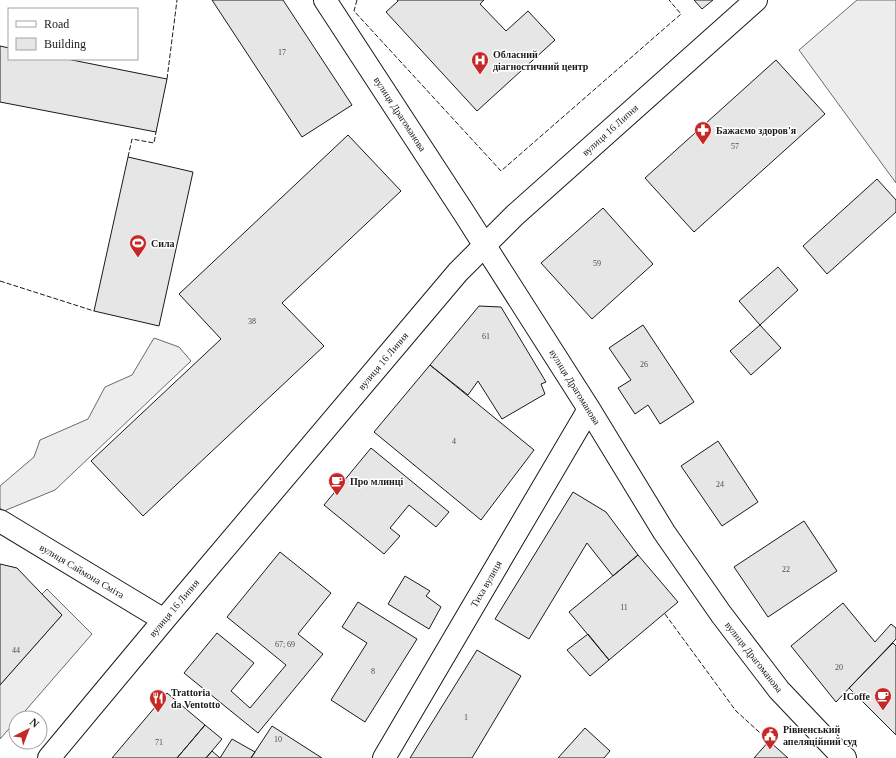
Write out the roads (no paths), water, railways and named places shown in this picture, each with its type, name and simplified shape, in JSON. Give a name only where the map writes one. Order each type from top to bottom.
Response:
[{"type":"street","name":"вулиця Драгоманова","points":[[325,0],[484,245],[589,410],[664,532],[720,614],[779,690],[845,758]]},
{"type":"street","name":"вулиця 16 Липня","points":[[49,758],[458,272],[515,215],[756,0]]},
{"type":"street","name":"Тиха вулиця","points":[[384,758],[589,410]]},
{"type":"street","name":"вулиця Саймона Сміта","points":[[0,521],[164,620]]},
{"type":"place","name":"Обласний діагностичний центр","points":[[480,75]]},
{"type":"place","name":"Бажаємо здоров'я","points":[[703,145]]},
{"type":"place","name":"Сила","points":[[138,258]]},
{"type":"place","name":"Про млинці","points":[[337,496]]},
{"type":"place","name":"ICoffe","points":[[883,711]]},
{"type":"place","name":"Trattoria da Ventotto","points":[[158,713]]},
{"type":"place","name":"Рівненський апеляційний суд","points":[[770,750]]}]
